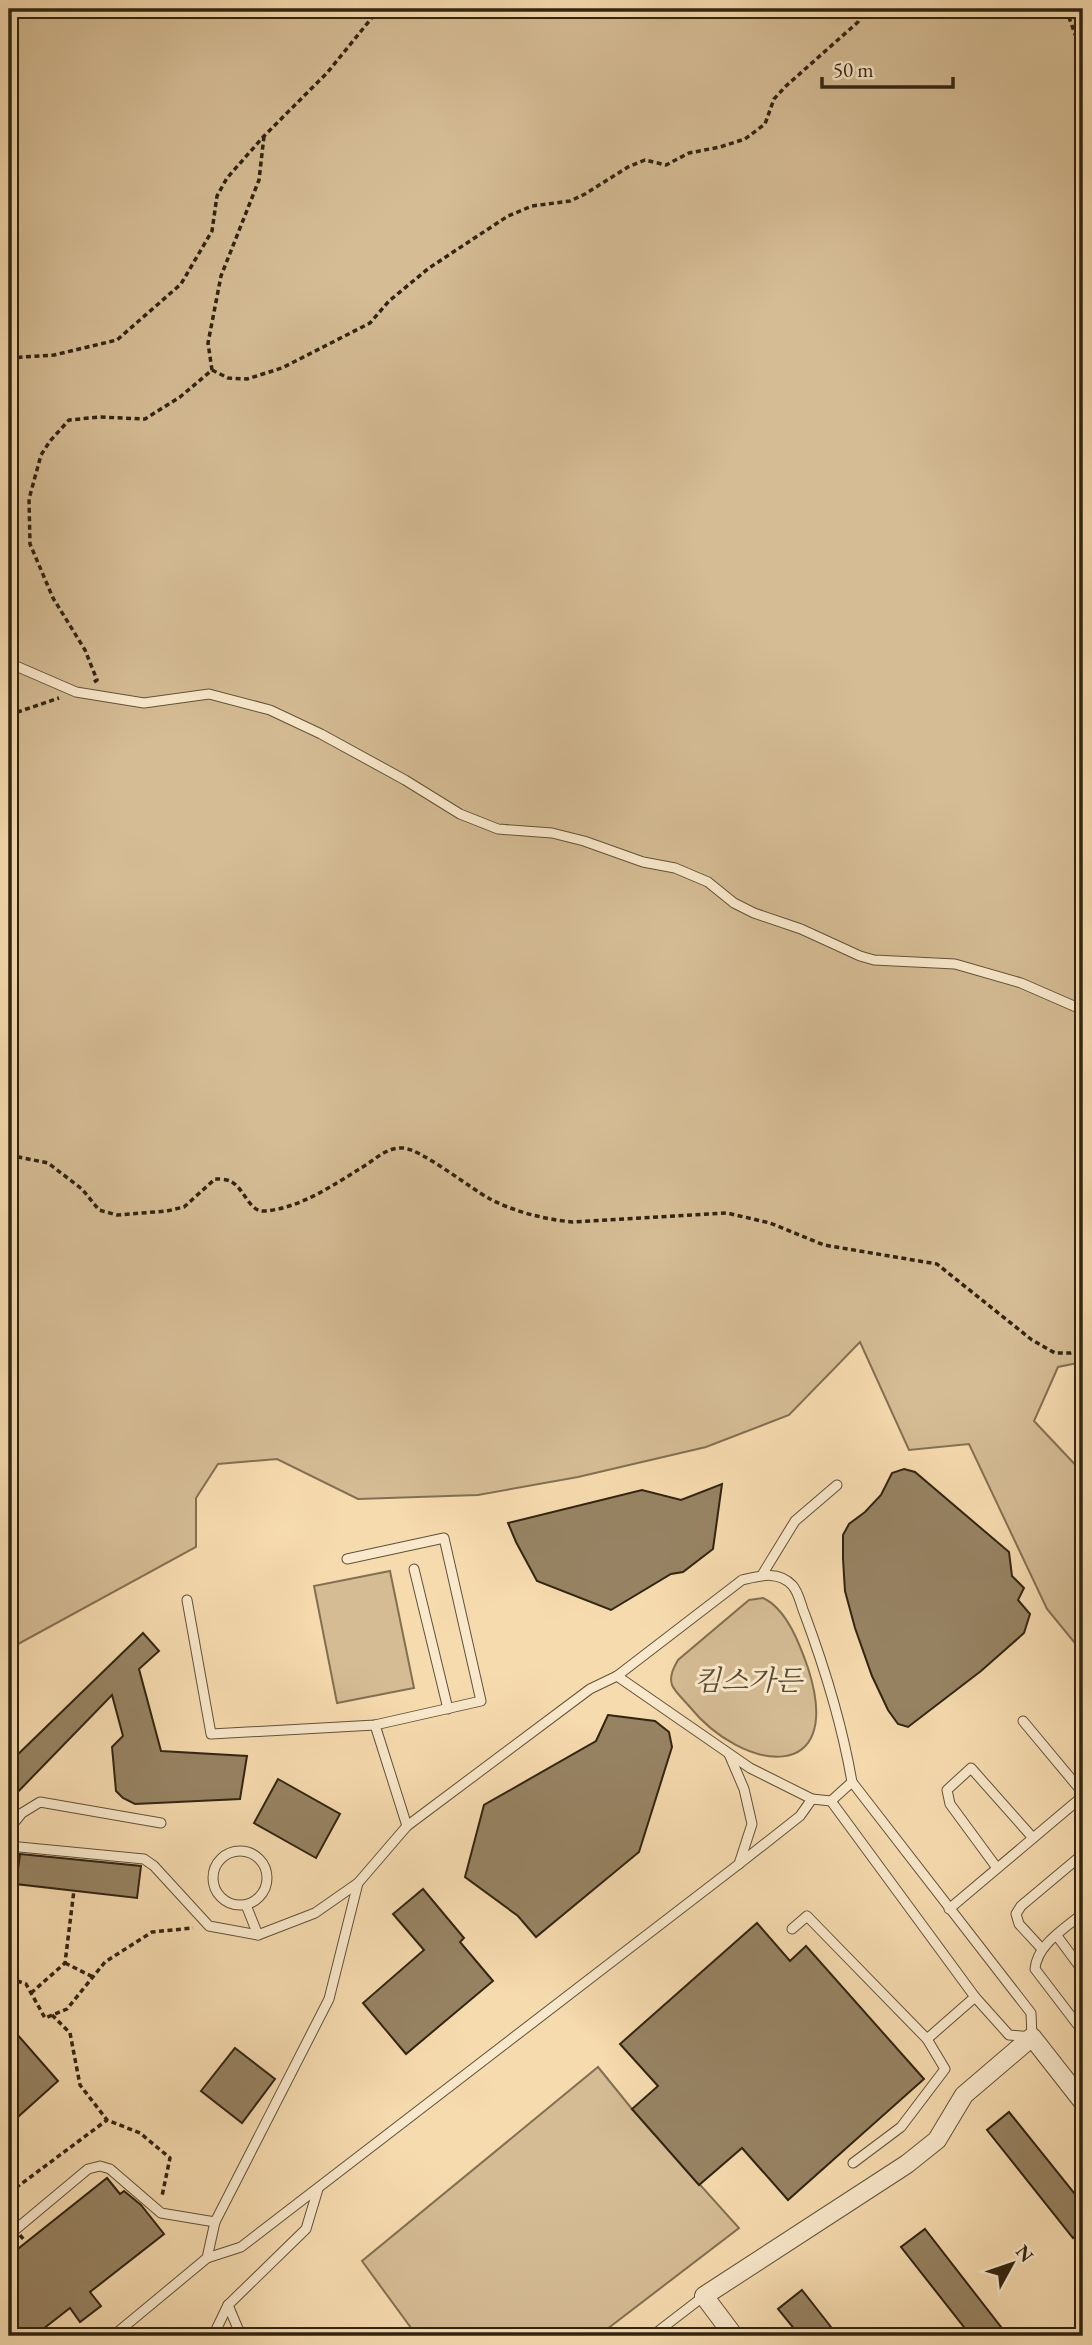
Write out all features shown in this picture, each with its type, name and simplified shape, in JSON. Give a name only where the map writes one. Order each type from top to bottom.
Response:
[{"type":"street","points":[[734,2336],[704,2297],[907,2164],[937,2140],[964,2095],[1031,2036],[1083,2102]]},
{"type":"lane","points":[[9,663],[76,692],[144,703],[209,694],[270,710],[321,734],[460,814],[498,829],[552,833],[643,862],[675,868],[708,881],[734,903],[754,913],[801,929],[860,956],[874,960],[955,964],[1021,983],[1083,1010]]},
{"type":"lane","points":[[762,1575],[795,1521],[837,1485]]},
{"type":"lane","points":[[187,1600],[211,1734],[376,1725],[481,1701],[443,1538],[347,1559]]},
{"type":"lane","points":[[414,1569],[447,1709]]},
{"type":"lane","points":[[9,1846],[144,1859],[154,1866],[209,1926],[258,1935],[315,1913],[358,1883],[407,1826],[590,1689],[617,1675],[742,1580],[762,1575],[778,1576],[794,1586],[822,1661],[847,1750],[852,1782],[1031,2013],[1031,2036],[1009,2035],[975,1997],[831,1801],[812,1799],[750,1768],[617,1675]]},
{"type":"lane","points":[[949,1909],[1083,1794],[1023,1721]]},
{"type":"lane","points":[[376,1725],[407,1826]]},
{"type":"lane","points":[[728,1753],[744,1789],[752,1824],[739,1864]]},
{"type":"lane","points":[[997,1868],[950,1804],[947,1790],[971,1768],[1033,1838]]},
{"type":"lane","points":[[831,1801],[852,1782]]},
{"type":"lane","points":[[113,2336],[207,2258],[241,2247],[319,2188],[800,1816],[812,1799]]},
{"type":"lane","points":[[9,1829],[22,1813],[40,1802],[161,1823]]},
{"type":"lane","points":[[236,1851],[254,1855],[266,1869],[267,1878],[262,1895],[246,1905],[221,1899],[213,1883],[212,1874],[220,1858],[236,1851]]},
{"type":"lane","points":[[1042,1949],[1020,1924],[1016,1914],[1021,1906],[1083,1854]]},
{"type":"lane","points":[[207,2258],[215,2222],[330,1999],[358,1883]]},
{"type":"lane","points":[[246,1905],[258,1935]]},
{"type":"lane","points":[[1083,1913],[1042,1949],[1035,1969],[1077,2024],[1083,2028]]},
{"type":"lane","points":[[792,1928],[807,1916],[927,2039],[945,2069],[901,2127],[853,2163]]},
{"type":"lane","points":[[1056,1936],[1083,1971]]},
{"type":"lane","points":[[927,2039],[975,1997]]},
{"type":"lane","points":[[9,2235],[88,2169],[100,2166],[110,2169],[161,2213],[215,2222]]},
{"type":"lane","points":[[213,2336],[228,2305],[306,2229],[319,2188]]},
{"type":"lane","points":[[652,2336],[704,2297]]},
{"type":"lane","points":[[228,2305],[241,2336]]},
{"type":"path","points":[[9,358],[54,355],[117,340],[180,284],[212,231],[217,196],[228,178],[264,136],[327,73],[379,9]]},
{"type":"path","points":[[212,370],[228,378],[247,379],[282,368],[370,323],[389,301],[429,268],[508,216],[532,206],[570,201],[645,160],[666,165],[689,153],[720,148],[745,139],[765,124],[774,99],[780,92],[858,22],[864,9]]},
{"type":"path","points":[[1066,9],[1080,48],[1078,72],[1083,94]]},
{"type":"path","points":[[212,370],[208,343],[221,276],[259,180],[264,136]]},
{"type":"path","points":[[9,715],[76,692],[97,680],[85,650],[53,598],[30,544],[29,499],[41,455],[69,420],[100,417],[145,419],[180,397],[212,370]]},
{"type":"path","points":[[9,1155],[48,1163],[82,1189],[99,1210],[117,1215],[167,1211],[184,1206],[215,1179],[231,1181],[254,1208],[262,1212],[300,1204],[362,1168],[387,1150],[403,1148],[418,1152],[493,1200],[549,1219],[572,1222],[727,1213],[770,1223],[824,1245],[937,1264],[1032,1340],[1055,1353],[1070,1353],[1083,1348]]},
{"type":"path","points":[[31,1993],[65,1964],[74,1891]]},
{"type":"path","points":[[9,1978],[26,1984],[45,2018],[67,2010],[105,1962],[152,1932],[209,1926]]},
{"type":"path","points":[[65,1964],[93,1977]]},
{"type":"path","points":[[52,2015],[69,2033],[79,2085],[107,2120],[140,2133],[170,2158],[158,2210]]},
{"type":"path","points":[[9,2193],[107,2120]]},
{"type":"path","points":[[9,2222],[25,2241]]},
{"type":"green space","points":[[9,9],[1083,9],[1083,1362],[1058,1367],[1034,1421],[1083,1473],[1083,1653],[1047,1609],[969,1444],[909,1450],[860,1342],[789,1415],[706,1447],[578,1477],[478,1495],[358,1499],[277,1459],[218,1464],[196,1498],[196,1547],[9,1649]]},
{"type":"green space","points":[[390,1571],[414,1688],[337,1703],[314,1586]]},
{"type":"green space","name":"킴스가든","points":[[763,1598],[779,1610],[797,1639],[808,1668],[816,1706],[813,1733],[801,1750],[783,1756],[760,1755],[736,1745],[711,1728],[677,1693],[671,1682],[678,1660],[749,1600]]},
{"type":"green space","points":[[598,2067],[739,2228],[598,2336],[417,2336],[362,2261]]},
{"type":"building","points":[[904,1469],[915,1472],[1009,1552],[1012,1576],[1024,1588],[1018,1600],[1030,1614],[1024,1633],[981,1671],[908,1727],[898,1724],[888,1710],[872,1676],[845,1591],[843,1559],[843,1535],[849,1524],[881,1495],[892,1473]]},
{"type":"building","points":[[722,1484],[713,1549],[683,1572],[671,1574],[611,1610],[537,1581],[508,1523],[642,1490],[681,1500]]},
{"type":"building","points":[[143,1633],[159,1651],[139,1669],[161,1751],[247,1756],[240,1799],[135,1804],[123,1798],[116,1791],[112,1747],[123,1736],[112,1695],[9,1801],[9,1763]]},
{"type":"building","points":[[608,1715],[655,1721],[669,1732],[672,1747],[639,1852],[536,1937],[518,1916],[465,1877],[484,1805],[596,1741]]},
{"type":"building","points":[[278,1779],[340,1814],[316,1858],[254,1823]]},
{"type":"building","points":[[20,1854],[141,1866],[137,1898],[16,1884]]},
{"type":"building","points":[[423,1889],[464,1938],[460,1942],[493,1981],[406,2054],[363,2003],[424,1950],[393,1914]]},
{"type":"building","points":[[757,1923],[790,1961],[806,1946],[924,2079],[788,2200],[742,2148],[699,2185],[632,2109],[658,2086],[620,2044]]},
{"type":"building","points":[[9,2025],[58,2081],[9,2125]]},
{"type":"building","points":[[235,2048],[275,2079],[242,2123],[201,2091]]},
{"type":"building","points":[[1009,2112],[1083,2204],[1083,2229],[1073,2238],[987,2130]]},
{"type":"building","points":[[107,2178],[120,2194],[124,2191],[141,2205],[164,2234],[90,2292],[101,2306],[80,2322],[70,2308],[34,2336],[9,2336],[9,2256]]},
{"type":"building","points":[[925,2229],[1008,2336],[971,2336],[901,2247]]},
{"type":"building","points":[[802,2290],[838,2336],[800,2336],[778,2309]]}]
